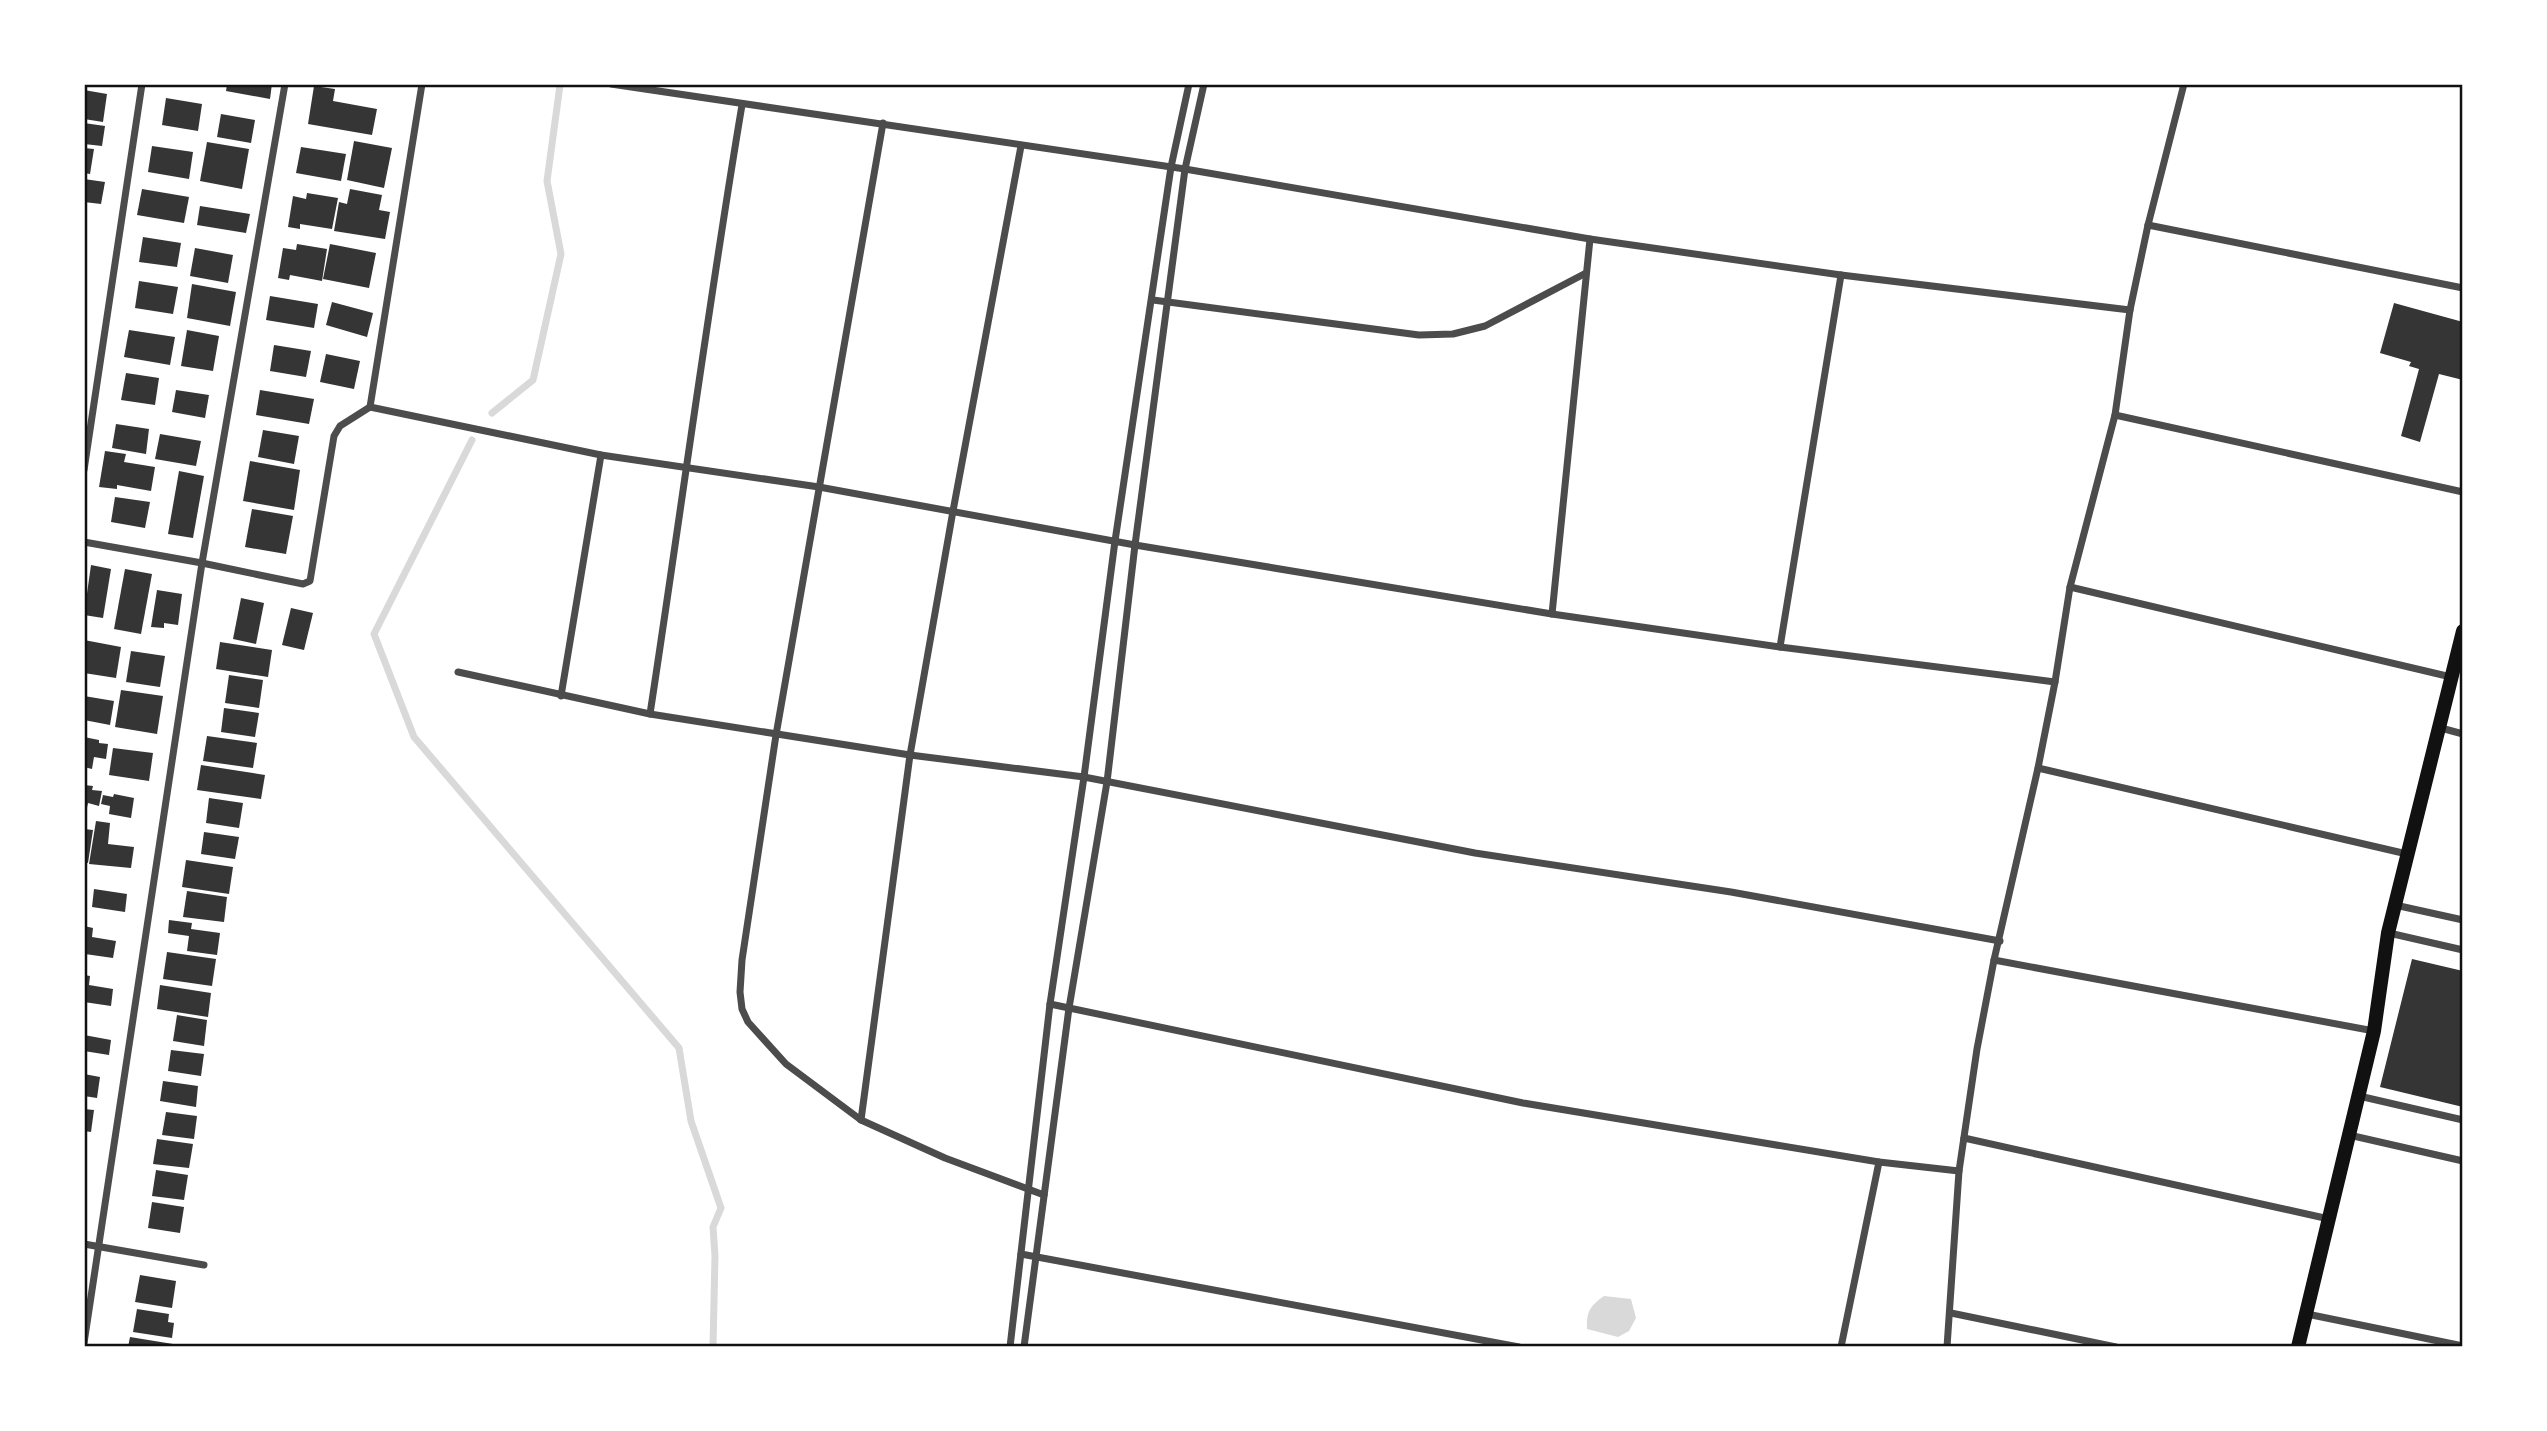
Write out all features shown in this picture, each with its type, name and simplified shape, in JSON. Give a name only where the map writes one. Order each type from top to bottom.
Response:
[{"type":"main road","points":[[2298,1347],[2374,1031],[2388,933],[2463,631]]},
{"type":"street","points":[[84,470],[142,84]]},
{"type":"street","points":[[84,1343],[202,563],[285,84]]},
{"type":"street","points":[[370,407],[422,84]]},
{"type":"street","points":[[611,84],[1185,169],[1590,239],[1841,275],[2130,310]]},
{"type":"street","points":[[1010,1347],[1050,1004],[1084,777],[1115,541],[1171,167],[1189,84]]},
{"type":"street","points":[[1024,1347],[1069,1007],[1107,782],[1135,545],[1185,169],[1205,84]]},
{"type":"street","points":[[1947,1347],[1959,1171],[1977,1049],[1994,960],[2038,768],[2070,587],[2115,415],[2130,310],[2183,84]]},
{"type":"street","points":[[650,714],[688,467],[711,286],[742,105]]},
{"type":"street","points":[[883,123],[776,734],[742,960],[740,992],[743,1009],[756,1033],[786,1064],[861,1120],[945,1158],[1044,1195]]},
{"type":"street","points":[[861,1120],[910,755],[1021,146]]},
{"type":"street","points":[[2148,225],[2463,288]]},
{"type":"street","points":[[1552,614],[1590,239]]},
{"type":"street","points":[[1153,300],[1419,335],[1453,334],[1485,326],[1586,273]]},
{"type":"street","points":[[1780,647],[1841,275]]},
{"type":"street","points":[[84,542],[303,584],[310,581],[334,436],[340,426],[370,407],[601,455],[819,487],[1135,545],[1552,614],[1780,647],[2055,682]]},
{"type":"street","points":[[2115,415],[2463,492]]},
{"type":"street","points":[[561,696],[601,455]]},
{"type":"street","points":[[2070,587],[2452,677]]},
{"type":"street","points":[[458,672],[650,714],[910,755],[1084,777],[1475,853],[1731,892],[2000,941]]},
{"type":"street","points":[[2441,728],[2463,734]]},
{"type":"street","points":[[2038,768],[2407,854]]},
{"type":"street","points":[[2395,904],[2463,920]]},
{"type":"street","points":[[2388,933],[2463,950]]},
{"type":"street","points":[[1994,960],[2374,1031]]},
{"type":"street","points":[[1050,1004],[1523,1103],[1879,1162],[1959,1171]]},
{"type":"street","points":[[2359,1097],[2463,1121]]},
{"type":"street","points":[[2350,1136],[2463,1161]]},
{"type":"street","points":[[1964,1138],[2329,1219]]},
{"type":"street","points":[[1841,1347],[1879,1162]]},
{"type":"street","points":[[84,1244],[204,1265]]},
{"type":"street","points":[[1021,1254],[1519,1347]]},
{"type":"street","points":[[1951,1313],[2116,1347]]},
{"type":"street","points":[[2306,1314],[2463,1346]]},
{"type":"shaded area","points":[[1604,1296],[1631,1299],[1636,1318],[1629,1331],[1618,1337],[1587,1329],[1590,1310]]},
{"type":"building","points":[[227,84],[272,84],[270,99],[226,91]]},
{"type":"building","points":[[314,86],[335,89],[333,101],[377,109],[372,135],[308,124]]},
{"type":"building","points":[[84,90],[107,94],[103,122],[84,119]]},
{"type":"building","points":[[166,98],[202,104],[198,131],[162,125]]},
{"type":"building","points":[[221,114],[255,120],[251,143],[217,137]]},
{"type":"building","points":[[84,123],[105,126],[102,146],[84,144]]},
{"type":"building","points":[[354,141],[392,148],[384,188],[347,180]]},
{"type":"building","points":[[207,142],[249,149],[242,189],[200,181]]},
{"type":"building","points":[[152,146],[193,152],[189,179],[148,172]]},
{"type":"building","points":[[301,147],[346,154],[341,181],[296,173]]},
{"type":"building","points":[[84,148],[94,149],[90,174],[84,173]]},
{"type":"building","points":[[84,179],[105,182],[101,204],[84,202]]},
{"type":"building","points":[[142,189],[189,197],[184,223],[137,215]]},
{"type":"building","points":[[350,189],[382,195],[379,210],[390,212],[385,239],[334,231],[339,202],[347,204]]},
{"type":"building","points":[[307,193],[338,198],[332,229],[300,224],[300,229],[288,227],[293,196],[306,199]]},
{"type":"building","points":[[200,206],[250,214],[246,233],[197,225]]},
{"type":"building","points":[[143,237],[181,243],[177,267],[139,262]]},
{"type":"building","points":[[297,244],[327,249],[322,281],[290,275],[289,280],[278,278],[283,248],[296,250]]},
{"type":"building","points":[[330,244],[376,253],[369,288],[323,279]]},
{"type":"building","points":[[195,248],[233,255],[228,283],[190,276]]},
{"type":"building","points":[[139,281],[178,287],[173,314],[135,308]]},
{"type":"building","points":[[192,284],[236,292],[230,326],[187,318]]},
{"type":"building","points":[[270,296],[318,304],[314,328],[266,320]]},
{"type":"building","points":[[332,302],[373,313],[367,337],[326,325]]},
{"type":"building","points":[[2394,303],[2463,322],[2463,380],[2439,374],[2420,442],[2401,436],[2419,369],[2409,366],[2411,362],[2380,353]]},
{"type":"building","points":[[129,330],[175,337],[170,365],[124,357]]},
{"type":"building","points":[[187,330],[219,336],[213,371],[181,366]]},
{"type":"building","points":[[274,345],[311,351],[306,377],[270,371]]},
{"type":"building","points":[[326,354],[360,361],[354,389],[320,382]]},
{"type":"building","points":[[126,373],[159,378],[155,405],[121,400]]},
{"type":"building","points":[[176,390],[209,395],[205,418],[172,412]]},
{"type":"building","points":[[260,390],[314,399],[309,424],[256,415]]},
{"type":"building","points":[[116,424],[149,429],[146,454],[112,448]]},
{"type":"building","points":[[263,430],[299,436],[294,464],[258,457]]},
{"type":"building","points":[[160,434],[201,441],[196,466],[155,459]]},
{"type":"building","points":[[105,451],[126,454],[124,462],[155,467],[151,491],[117,485],[117,489],[99,487]]},
{"type":"building","points":[[250,461],[300,470],[294,510],[243,501]]},
{"type":"building","points":[[179,471],[204,476],[193,538],[168,534]]},
{"type":"building","points":[[115,497],[150,502],[145,528],[111,522]]},
{"type":"building","points":[[252,509],[293,516],[286,554],[245,547]]},
{"type":"building","points":[[91,565],[111,569],[103,618],[84,615]]},
{"type":"building","points":[[125,569],[152,574],[141,634],[114,629]]},
{"type":"building","points":[[157,590],[182,594],[178,625],[164,623],[164,628],[151,627]]},
{"type":"building","points":[[241,598],[264,603],[256,644],[233,639]]},
{"type":"building","points":[[291,608],[313,613],[304,650],[282,645]]},
{"type":"building","points":[[84,640],[121,647],[116,678],[84,673]]},
{"type":"building","points":[[220,642],[272,650],[268,677],[216,669]]},
{"type":"building","points":[[131,651],[165,656],[160,687],[126,682]]},
{"type":"building","points":[[229,675],[263,680],[259,708],[225,703]]},
{"type":"building","points":[[121,690],[163,696],[157,734],[115,727]]},
{"type":"building","points":[[84,696],[114,701],[110,725],[84,720]]},
{"type":"building","points":[[224,708],[259,713],[255,737],[221,732]]},
{"type":"building","points":[[207,736],[257,743],[253,768],[203,761]]},
{"type":"building","points":[[84,737],[108,744],[106,759],[94,757],[92,769],[84,767]]},
{"type":"building","points":[[113,748],[153,753],[149,781],[109,775]]},
{"type":"building","points":[[201,765],[265,775],[261,799],[197,790]]},
{"type":"building","points":[[84,785],[93,786],[92,790],[102,791],[99,806],[88,803],[85,817]]},
{"type":"building","points":[[114,794],[134,798],[131,818],[109,814],[110,806],[101,804],[103,795],[113,797]]},
{"type":"building","points":[[209,798],[243,803],[239,828],[206,823]]},
{"type":"building","points":[[96,821],[110,823],[108,844],[134,847],[131,868],[89,864]]},
{"type":"building","points":[[84,829],[93,830],[88,863],[84,862]]},
{"type":"building","points":[[204,832],[239,837],[235,859],[201,854]]},
{"type":"building","points":[[186,860],[233,867],[229,894],[182,887]]},
{"type":"building","points":[[94,889],[127,894],[125,912],[92,907]]},
{"type":"building","points":[[187,891],[227,897],[224,922],[183,917]]},
{"type":"building","points":[[169,920],[192,923],[191,929],[220,933],[217,955],[187,951],[189,936],[168,933]]},
{"type":"building","points":[[84,926],[93,928],[92,937],[116,941],[113,958],[85,954],[87,944],[84,944]]},
{"type":"building","points":[[167,952],[216,959],[212,986],[163,979]]},
{"type":"building","points":[[2412,959],[2463,971],[2463,1107],[2380,1087]]},
{"type":"building","points":[[84,975],[90,976],[89,985],[113,989],[111,1006],[84,1002]]},
{"type":"building","points":[[160,985],[211,993],[208,1017],[157,1009]]},
{"type":"building","points":[[177,1015],[207,1020],[204,1046],[173,1041]]},
{"type":"building","points":[[84,1035],[111,1040],[109,1055],[84,1051]]},
{"type":"building","points":[[171,1050],[204,1054],[201,1076],[168,1071]]},
{"type":"building","points":[[84,1074],[100,1077],[97,1098],[84,1096]]},
{"type":"building","points":[[163,1081],[198,1086],[196,1107],[160,1101]]},
{"type":"building","points":[[84,1109],[94,1110],[91,1132],[84,1131]]},
{"type":"building","points":[[166,1112],[197,1116],[194,1139],[162,1135]]},
{"type":"building","points":[[157,1139],[193,1144],[189,1168],[153,1164]]},
{"type":"building","points":[[156,1170],[188,1175],[184,1200],[152,1196]]},
{"type":"building","points":[[152,1202],[184,1207],[180,1233],[148,1228]]},
{"type":"building","points":[[140,1275],[176,1281],[172,1308],[135,1302]]},
{"type":"building","points":[[137,1309],[169,1314],[168,1322],[174,1323],[172,1338],[133,1332]]},
{"type":"building","points":[[130,1337],[173,1344],[173,1347],[128,1347]]},
{"type":"waterway","points":[[492,413],[533,380],[561,254],[547,181],[560,85]]},
{"type":"waterway","points":[[472,440],[374,634],[414,737],[679,1048],[691,1121],[721,1208],[713,1227],[713,1347]]}]
